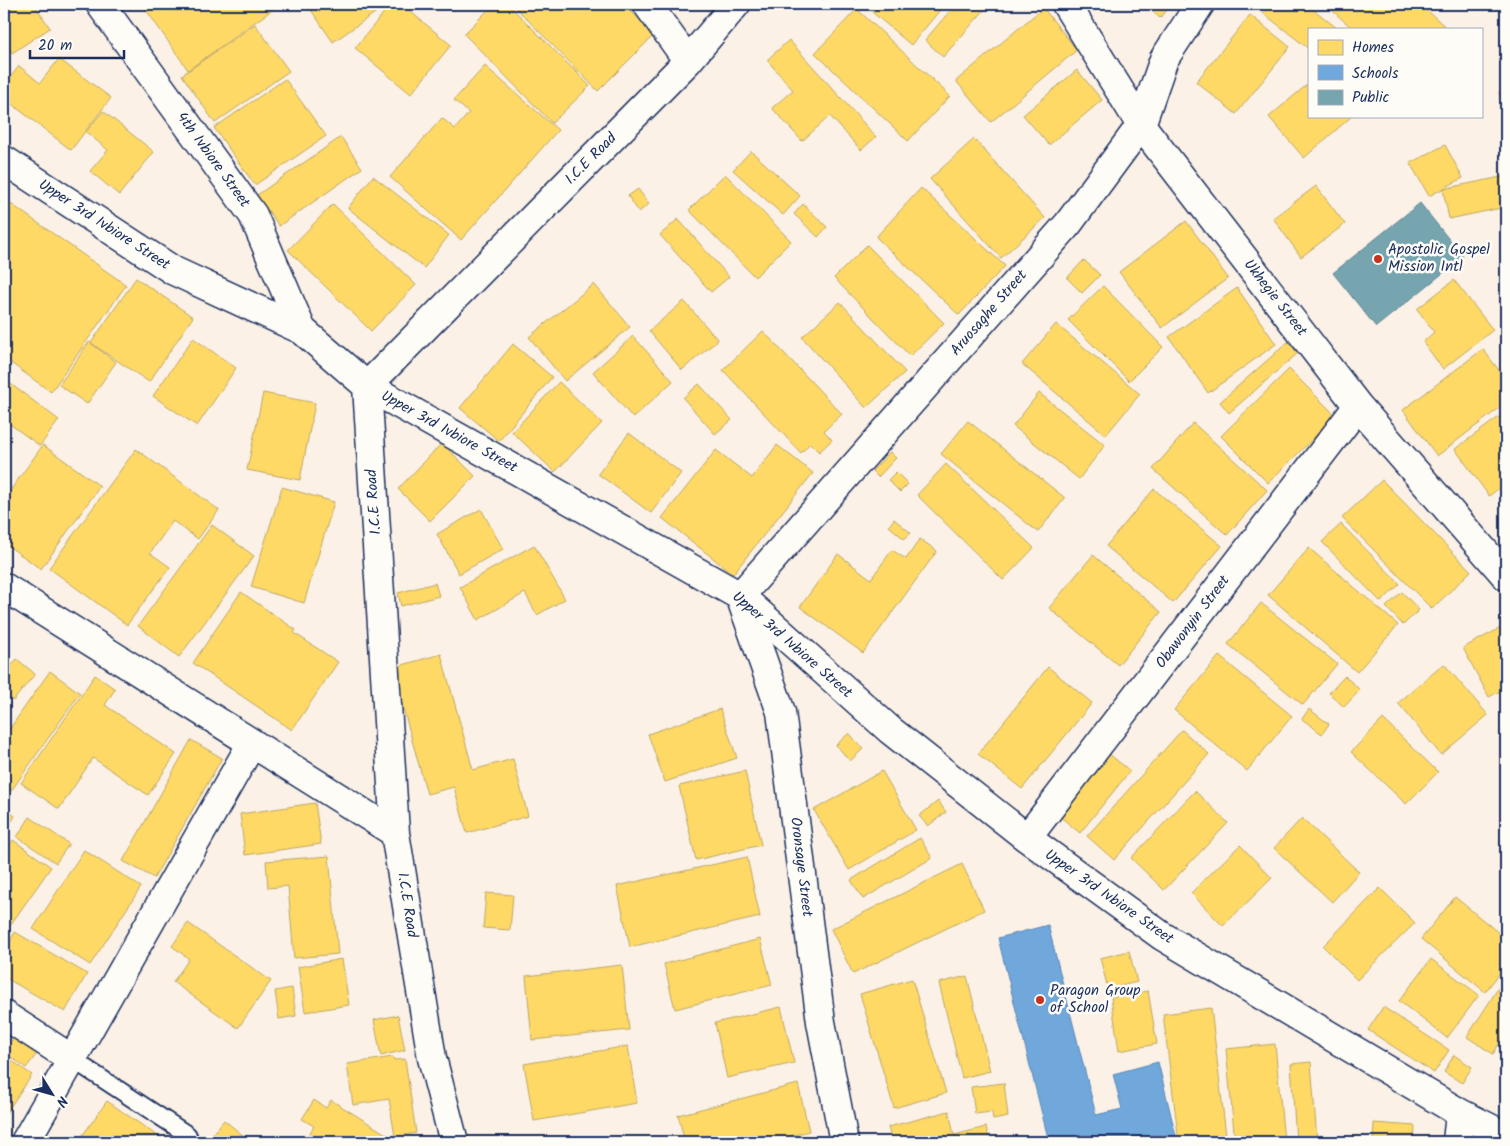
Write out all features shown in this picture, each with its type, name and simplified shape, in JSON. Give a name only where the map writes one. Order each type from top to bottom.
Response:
[{"type":"street","name":"4th Ivbiore Street","points":[[100,4],[253,215],[302,330]]},
{"type":"street","points":[[647,4],[688,61]]},
{"type":"street","name":"I.C.E Road","points":[[454,1142],[432,1058],[395,833],[367,386],[688,61],[736,4]]},
{"type":"street","name":"Ukhegie Street","points":[[1066,4],[1141,125],[1358,406],[1506,576]]},
{"type":"street","name":"Aruosaghe Street","points":[[740,596],[1068,224],[1141,125],[1164,59],[1200,4]]},
{"type":"street","name":"Upper 3rd Ivbiore Street","points":[[4,160],[174,271],[302,330],[367,386],[740,596],[890,730],[1027,838],[1162,936],[1460,1113],[1506,1136]]},
{"type":"street","name":"Obawonyin Street","points":[[1027,838],[1358,406]]},
{"type":"street","points":[[4,587],[395,833]]},
{"type":"street","name":"Oronsaye Street","points":[[740,596],[781,712],[821,1022],[844,1142]]},
{"type":"street","points":[[25,1142],[252,744]]},
{"type":"street","points":[[4,1015],[72,1059]]},
{"type":"street","points":[[1457,1142],[1460,1113]]},
{"type":"lane","points":[[72,1059],[188,1135]]},
{"type":"building: Homes","points":[[4,4],[34,4],[50,28],[12,53],[4,40]]},
{"type":"building: Homes","points":[[142,4],[278,4],[279,5],[188,70]]},
{"type":"building: Homes","points":[[312,4],[383,4],[385,6],[333,42],[309,7]]},
{"type":"building: Homes","points":[[391,4],[401,4],[451,45],[411,94],[355,48]]},
{"type":"building: Homes","points":[[494,4],[508,4],[590,86],[552,123],[464,34]]},
{"type":"building: Homes","points":[[512,4],[624,4],[654,35],[598,91]]},
{"type":"building: Homes","points":[[879,4],[945,4],[911,45],[872,12]]},
{"type":"building: Homes","points":[[956,4],[984,4],[987,7],[943,57],[925,40]]},
{"type":"building: Homes","points":[[1144,4],[1172,4],[1160,18]]},
{"type":"building: Homes","points":[[1270,4],[1307,4],[1337,28],[1308,28],[1308,48],[1263,13]]},
{"type":"building: Homes","points":[[1325,4],[1420,4],[1447,28],[1352,28]]},
{"type":"building: Homes","points":[[1043,8],[1077,50],[991,122],[956,81]]},
{"type":"building: Homes","points":[[857,9],[950,96],[908,141],[815,53]]},
{"type":"building: Homes","points":[[1250,15],[1290,47],[1236,114],[1196,82]]},
{"type":"building: Homes","points":[[255,24],[289,71],[215,123],[182,75]]},
{"type":"building: Homes","points":[[789,40],[876,137],[861,150],[830,116],[802,141],[772,108],[793,90],[767,60]]},
{"type":"building: Homes","points":[[59,59],[111,98],[71,150],[4,98],[4,86],[19,66],[40,83]]},
{"type":"building: Homes","points":[[485,66],[558,130],[461,240],[390,177],[442,118],[455,129],[469,113],[454,100]]},
{"type":"building: Homes","points":[[1077,70],[1102,100],[1049,145],[1023,115]]},
{"type":"building: Homes","points":[[285,79],[326,136],[255,185],[214,128]]},
{"type":"building: Homes","points":[[1308,84],[1308,118],[1350,118],[1304,158],[1269,117]]},
{"type":"building: Homes","points":[[1506,91],[1506,127],[1499,92]]},
{"type":"building: Homes","points":[[103,111],[154,152],[119,195],[90,171],[108,150],[86,132]]},
{"type":"building: Homes","points":[[341,137],[362,168],[279,226],[257,195]]},
{"type":"building: Homes","points":[[974,139],[1045,218],[1001,258],[930,179]]},
{"type":"building: Homes","points":[[1445,145],[1463,178],[1429,196],[1410,163]]},
{"type":"building: Homes","points":[[751,151],[800,196],[783,215],[733,170]]},
{"type":"building: Homes","points":[[725,174],[791,241],[755,277],[689,210]]},
{"type":"building: Homes","points":[[373,176],[449,235],[424,268],[348,208]]},
{"type":"building: Homes","points":[[1506,176],[1506,207],[1449,219],[1443,189]]},
{"type":"building: Homes","points":[[1316,186],[1345,224],[1301,257],[1273,218]]},
{"type":"building: Homes","points":[[921,188],[1005,266],[959,315],[876,237]]},
{"type":"building: Homes","points":[[638,189],[649,204],[639,212],[628,196]]},
{"type":"building: Homes","points":[[11,204],[126,285],[51,392],[4,358],[4,214]]},
{"type":"building: Homes","points":[[333,204],[416,285],[371,331],[288,250]]},
{"type":"building: Homes","points":[[803,204],[827,227],[818,237],[794,214]]},
{"type":"building: Homes","points":[[678,219],[729,277],[711,292],[660,235]]},
{"type":"building: Homes","points":[[1186,221],[1228,278],[1162,328],[1119,272]]},
{"type":"building: Homes","points":[[867,245],[944,323],[910,356],[834,278]]},
{"type":"building: Homes","points":[[1084,260],[1100,275],[1082,293],[1067,278]]},
{"type":"building: Homes","points":[[136,278],[193,317],[149,382],[91,343]]},
{"type":"building: Homes","points":[[1454,280],[1493,330],[1443,369],[1423,342],[1434,332],[1417,309]]},
{"type":"building: Homes","points":[[594,284],[630,327],[565,381],[529,337]]},
{"type":"building: Homes","points":[[1103,286],[1163,347],[1129,381],[1068,320]]},
{"type":"building: Homes","points":[[1237,288],[1276,344],[1208,393],[1169,337]]},
{"type":"building: Homes","points":[[684,301],[718,340],[682,370],[649,331]]},
{"type":"building: Homes","points":[[840,302],[905,372],[866,408],[802,337]]},
{"type":"building: Homes","points":[[1056,324],[1140,394],[1106,435],[1022,364]]},
{"type":"building: Homes","points":[[763,331],[842,414],[824,431],[832,440],[819,452],[810,443],[801,453],[723,370]]},
{"type":"building: Homes","points":[[633,336],[673,381],[633,418],[593,372]]},
{"type":"building: Homes","points":[[193,338],[236,368],[197,426],[153,396]]},
{"type":"building: Homes","points":[[89,342],[116,362],[87,404],[59,385]]},
{"type":"building: Homes","points":[[1288,342],[1298,353],[1229,413],[1220,402]]},
{"type":"building: Homes","points":[[513,344],[552,377],[499,441],[460,408]]},
{"type":"building: Homes","points":[[1483,349],[1506,380],[1506,403],[1437,456],[1403,410]]},
{"type":"building: Homes","points":[[1289,369],[1336,416],[1268,483],[1221,436]]},
{"type":"building: Homes","points":[[4,379],[59,420],[40,446],[7,422],[4,426]]},
{"type":"building: Homes","points":[[559,382],[602,423],[555,472],[512,432]]},
{"type":"building: Homes","points":[[699,384],[732,420],[715,434],[683,398]]},
{"type":"building: Homes","points":[[263,393],[315,403],[300,480],[247,470]]},
{"type":"building: Homes","points":[[1039,393],[1105,445],[1079,479],[1013,426]]},
{"type":"building: Homes","points":[[1506,412],[1506,483],[1489,496],[1455,449]]},
{"type":"building: Homes","points":[[968,421],[1065,498],[1038,532],[941,454]]},
{"type":"building: Homes","points":[[1193,423],[1267,490],[1227,535],[1153,469]]},
{"type":"building: Homes","points":[[629,433],[681,473],[651,513],[598,474]]},
{"type":"building: Homes","points":[[442,443],[475,476],[430,521],[398,489]]},
{"type":"building: Homes","points":[[43,445],[100,486],[41,569],[4,543],[4,499]]},
{"type":"building: Homes","points":[[777,445],[813,473],[733,574],[662,518],[716,450],[752,478]]},
{"type":"building: Homes","points":[[136,449],[219,510],[198,539],[173,521],[150,553],[170,567],[127,625],[49,568]]},
{"type":"building: Homes","points":[[890,452],[896,458],[878,477],[872,471]]},
{"type":"building: Homes","points":[[946,464],[1034,548],[1003,580],[917,495]]},
{"type":"building: Homes","points":[[896,472],[908,484],[900,492],[888,480]]},
{"type":"building: Homes","points":[[1382,480],[1471,571],[1432,609],[1342,518]]},
{"type":"building: Homes","points":[[282,487],[334,502],[304,603],[251,587]]},
{"type":"building: Homes","points":[[1154,489],[1222,546],[1173,603],[1106,546]]},
{"type":"building: Homes","points":[[481,509],[503,549],[459,574],[437,534]]},
{"type":"building: Homes","points":[[894,519],[911,533],[904,539],[889,526]]},
{"type":"building: Homes","points":[[1341,524],[1400,584],[1381,602],[1322,542]]},
{"type":"building: Homes","points":[[212,525],[254,556],[179,657],[138,626]]},
{"type":"building: Homes","points":[[920,539],[937,551],[863,653],[800,607],[838,554],[871,579],[892,550],[906,559]]},
{"type":"building: Homes","points":[[534,545],[565,599],[537,615],[525,593],[478,620],[460,587]]},
{"type":"building: Homes","points":[[1309,548],[1398,625],[1357,672],[1268,595]]},
{"type":"building: Homes","points":[[1093,555],[1161,612],[1118,665],[1049,608]]},
{"type":"building: Homes","points":[[435,583],[439,596],[401,606],[398,593]]},
{"type":"building: Homes","points":[[241,592],[296,630],[294,633],[338,662],[292,730],[193,663]]},
{"type":"building: Homes","points":[[1402,592],[1419,610],[1403,625],[1386,607]]},
{"type":"building: Homes","points":[[1261,603],[1337,664],[1303,705],[1228,644]]},
{"type":"building: Homes","points":[[1506,625],[1506,688],[1489,697],[1463,648]]},
{"type":"building: Homes","points":[[441,654],[473,770],[513,759],[528,816],[467,833],[454,787],[427,794],[392,668]]},
{"type":"building: Homes","points":[[1219,656],[1292,716],[1247,771],[1174,710]]},
{"type":"building: Homes","points":[[17,659],[35,674],[13,701],[4,693],[4,675]]},
{"type":"building: Homes","points":[[1444,664],[1488,715],[1441,755],[1398,703]]},
{"type":"building: Homes","points":[[1048,667],[1092,703],[1022,789],[978,754]]},
{"type":"building: Homes","points":[[50,671],[80,693],[11,791],[4,786],[4,737]]},
{"type":"building: Homes","points":[[95,675],[115,689],[105,705],[176,754],[148,795],[93,758],[59,809],[21,783]]},
{"type":"building: Homes","points":[[1345,676],[1360,690],[1344,707],[1329,693]]},
{"type":"building: Homes","points":[[720,709],[737,758],[665,782],[648,734]]},
{"type":"building: Homes","points":[[1309,709],[1329,724],[1322,734],[1302,719]]},
{"type":"building: Homes","points":[[1383,719],[1438,772],[1406,804],[1351,752]]},
{"type":"building: Homes","points":[[1182,730],[1209,754],[1114,860],[1087,836]]},
{"type":"building: Homes","points":[[849,733],[863,749],[850,761],[836,745]]},
{"type":"building: Homes","points":[[191,740],[222,758],[154,878],[123,861]]},
{"type":"building: Homes","points":[[1109,754],[1130,771],[1080,833],[1058,815]]},
{"type":"building: Homes","points":[[745,771],[761,845],[696,860],[679,786]]},
{"type":"building: Homes","points":[[882,771],[916,830],[849,870],[814,810]]},
{"type":"building: Homes","points":[[1195,791],[1228,823],[1164,890],[1131,858]]},
{"type":"building: Homes","points":[[938,801],[946,812],[928,826],[919,816]]},
{"type":"building: Homes","points":[[315,803],[321,844],[245,855],[240,814]]},
{"type":"building: Homes","points":[[4,808],[15,816],[4,833]]},
{"type":"building: Homes","points":[[30,817],[69,844],[56,863],[17,837]]},
{"type":"building: Homes","points":[[1302,818],[1359,872],[1332,902],[1274,848]]},
{"type":"building: Homes","points":[[920,838],[932,858],[863,899],[851,880]]},
{"type":"building: Homes","points":[[13,840],[51,867],[4,934],[4,853]]},
{"type":"building: Homes","points":[[1240,845],[1272,878],[1223,926],[1191,893]]},
{"type":"building: Homes","points":[[84,850],[141,887],[90,965],[33,929]]},
{"type":"building: Homes","points":[[329,856],[338,954],[294,958],[288,886],[268,888],[266,861]]},
{"type":"building: Homes","points":[[747,857],[760,917],[630,947],[617,886]]},
{"type":"building: Homes","points":[[962,864],[984,910],[853,974],[831,929]]},
{"type":"building: Homes","points":[[1380,888],[1415,923],[1357,980],[1323,946]]},
{"type":"building: Homes","points":[[486,893],[513,895],[510,930],[483,928]]},
{"type":"building: Homes","points":[[1455,897],[1506,939],[1506,965],[1485,992],[1421,939]]},
{"type":"building: Homes","points":[[188,923],[271,981],[238,1028],[173,982],[189,959],[172,946]]},
{"type":"building: Homes","points":[[15,932],[87,974],[65,1012],[4,977],[4,952]]},
{"type":"building: Homes","points":[[760,939],[772,985],[675,1009],[664,964]]},
{"type":"building: Homes","points":[[1129,951],[1137,982],[1108,989],[1100,958]]},
{"type":"building: Homes","points":[[342,959],[349,1005],[305,1012],[298,967]]},
{"type":"building: Homes","points":[[1431,959],[1479,995],[1447,1038],[1399,1001]]},
{"type":"building: Homes","points":[[622,965],[629,1030],[532,1040],[526,976]]},
{"type":"building: Homes","points":[[967,976],[990,1071],[962,1078],[939,983]]},
{"type":"building: Homes","points":[[1506,976],[1506,1032],[1493,1054],[1467,1037]]},
{"type":"building: Homes","points":[[912,979],[946,1093],[894,1108],[860,994]]},
{"type":"building: Homes","points":[[292,988],[296,1016],[279,1019],[275,991]]},
{"type":"building: Homes","points":[[1148,991],[1157,1044],[1119,1051],[1111,997]]},
{"type":"building: Homes","points":[[781,1007],[794,1063],[727,1078],[715,1023]]},
{"type":"building: Homes","points":[[1383,1007],[1449,1050],[1434,1073],[1368,1030]]},
{"type":"building: Homes","points":[[1211,1008],[1226,1136],[1179,1142],[1163,1014]]},
{"type":"building: Homes","points":[[398,1015],[405,1050],[381,1056],[374,1020]]},
{"type":"building: Homes","points":[[15,1035],[39,1051],[26,1068],[4,1052]]},
{"type":"building: Homes","points":[[1275,1044],[1284,1142],[1235,1142],[1226,1049]]},
{"type":"building: Homes","points":[[628,1046],[637,1103],[534,1121],[524,1064]]},
{"type":"building: Homes","points":[[4,1055],[32,1075],[4,1116]]},
{"type":"building: Homes","points":[[1454,1055],[1472,1067],[1462,1083],[1444,1072]]},
{"type":"building: Homes","points":[[393,1057],[394,1060],[405,1059],[416,1133],[395,1137],[389,1099],[353,1105],[347,1064]]},
{"type":"building: Homes","points":[[1311,1062],[1317,1141],[1350,1139],[1351,1142],[1296,1142],[1291,1064]]},
{"type":"building: Homes","points":[[1004,1083],[1008,1117],[993,1120],[992,1112],[975,1114],[971,1087]]},
{"type":"building: Homes","points":[[798,1084],[809,1131],[767,1142],[685,1142],[678,1115]]},
{"type":"building: Homes","points":[[314,1100],[326,1108],[331,1100],[399,1142],[318,1142],[308,1136],[314,1126],[302,1119]]},
{"type":"building: Homes","points":[[107,1101],[166,1142],[85,1142],[80,1139]]},
{"type":"building: Homes","points":[[949,1111],[954,1135],[986,1127],[990,1142],[892,1142],[888,1127]]},
{"type":"building: Homes","points":[[224,1120],[251,1142],[206,1142]]},
{"type":"building: Homes","points":[[1374,1123],[1415,1126],[1414,1142],[1373,1142]]},
{"type":"building: Schools","name":"Paragon Group of School","points":[[1048,925],[1096,1115],[1122,1109],[1113,1074],[1158,1062],[1176,1136],[1153,1142],[1049,1142],[998,938]]},
{"type":"building: Public","points":[[1420,203],[1463,257],[1376,327],[1333,273]]},
{"type":"place","name":"Apostolic Gospel Mission Intl","points":[[1378,259]]},
{"type":"place","name":"Paragon Group of School","points":[[1040,1000]]}]
